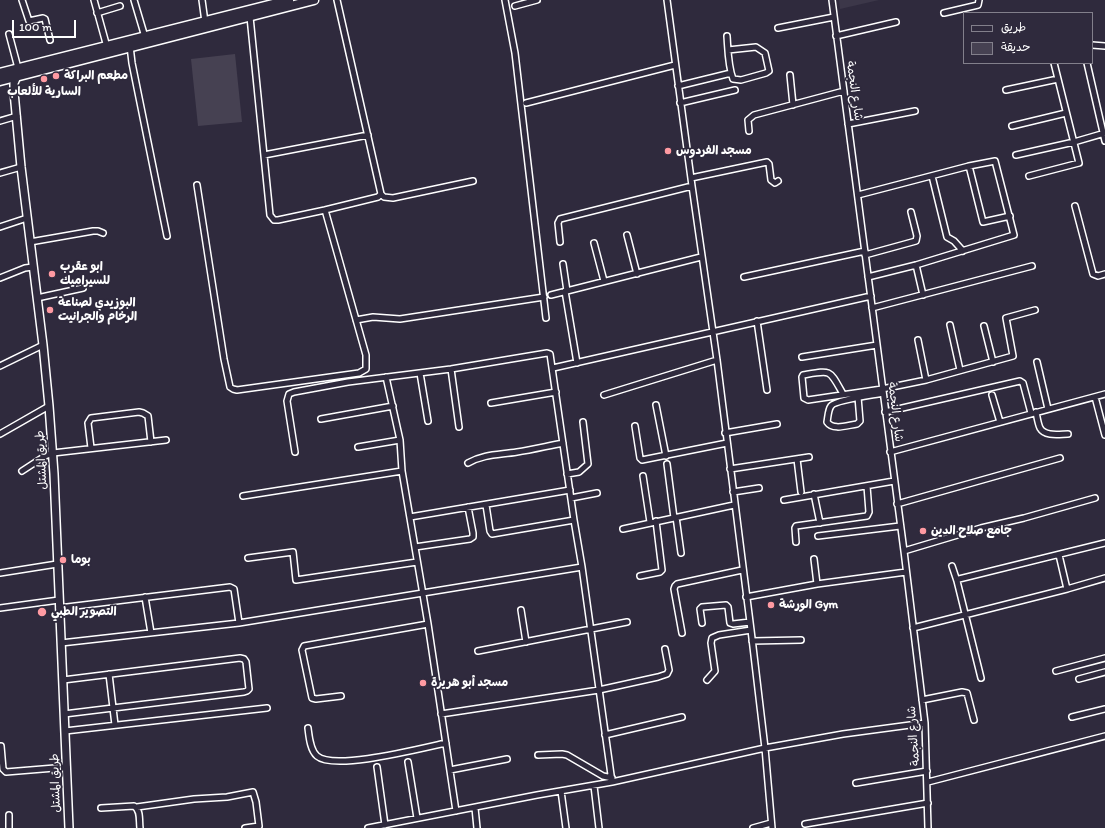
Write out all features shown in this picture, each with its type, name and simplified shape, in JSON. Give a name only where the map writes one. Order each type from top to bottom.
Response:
[{"type":"highway","points":[[2,78],[17,72],[107,47],[130,45],[146,37],[205,22],[257,4],[289,0]]},
{"type":"highway","points":[[17,72],[250,17],[314,0]]},
{"type":"main road","name":"طريق المشتل","points":[[17,72],[14,83],[14,92],[21,167],[50,406],[69,828]]},
{"type":"main road","name":"طريق المشتل","points":[[2,78],[11,85],[14,92]]},
{"type":"street","points":[[22,0],[29,21],[43,18],[45,19],[50,40]]},
{"type":"street","points":[[94,0],[107,47]]},
{"type":"street","points":[[134,0],[146,37]]},
{"type":"street","points":[[202,0],[205,22]]},
{"type":"street","points":[[337,0],[381,194],[384,197],[393,198],[472,181]]},
{"type":"street","points":[[505,0],[515,53],[546,318]]},
{"type":"street","points":[[515,6],[537,0]]},
{"type":"street","points":[[667,0],[701,257],[717,360],[732,492],[751,630],[764,748],[772,826],[753,828]]},
{"type":"street","name":"شارع النجمة","points":[[832,0],[925,723],[928,782],[928,828]]},
{"type":"street","points":[[944,13],[978,5],[979,0]]},
{"type":"street","points":[[97,13],[120,6]]},
{"type":"street","points":[[250,17],[271,218],[278,220],[325,210],[378,197],[381,194]]},
{"type":"street","points":[[778,28],[834,17]]},
{"type":"street","points":[[836,36],[896,22]]},
{"type":"street","points":[[9,34],[17,72]]},
{"type":"street","points":[[727,36],[728,50],[731,73],[733,79],[741,80],[766,74],[769,69],[765,53],[756,47],[728,50]]},
{"type":"street","points":[[130,45],[167,236]]},
{"type":"street","points":[[1093,45],[1105,46]]},
{"type":"street","points":[[1029,176],[1079,163],[1054,64]]},
{"type":"street","points":[[1087,64],[1105,141]]},
{"type":"street","points":[[526,103],[675,65]]},
{"type":"street","points":[[678,86],[731,73]]},
{"type":"street","points":[[790,75],[793,104]]},
{"type":"street","points":[[1006,90],[1058,79]]},
{"type":"street","points":[[680,103],[735,90]]},
{"type":"street","points":[[748,131],[748,120],[751,116],[844,91]]},
{"type":"street","points":[[848,124],[915,111]]},
{"type":"street","points":[[1012,126],[1066,113]]},
{"type":"street","points":[[0,121],[17,116]]},
{"type":"street","points":[[1016,155],[1074,142],[1104,133]]},
{"type":"street","points":[[264,155],[368,135]]},
{"type":"street","points":[[858,195],[995,160],[1014,234],[916,265],[868,277]]},
{"type":"street","points":[[691,178],[766,162],[769,164],[771,180],[775,182],[778,181]]},
{"type":"street","points":[[969,166],[983,222],[1010,216]]},
{"type":"street","points":[[0,174],[21,167]]},
{"type":"street","points":[[932,176],[947,237],[954,241],[963,250]]},
{"type":"street","points":[[197,184],[219,335],[229,383],[233,389],[243,390],[364,371],[366,369],[366,355],[325,210]]},
{"type":"street","points":[[560,242],[558,223],[560,219],[692,186]]},
{"type":"street","points":[[1075,206],[1093,274],[1098,276],[1105,274]]},
{"type":"street","points":[[744,277],[865,253],[916,241],[917,236],[911,212]]},
{"type":"street","points":[[0,227],[27,218]]},
{"type":"street","points":[[30,242],[93,231],[103,233]]},
{"type":"street","points":[[627,235],[637,274]]},
{"type":"street","points":[[594,243],[604,281]]},
{"type":"street","points":[[551,295],[701,257]]},
{"type":"street","points":[[563,264],[577,363]]},
{"type":"street","points":[[916,265],[923,294]]},
{"type":"street","points":[[872,308],[1032,266]]},
{"type":"street","points":[[0,278],[25,268],[33,268]]},
{"type":"street","points":[[37,298],[83,288]]},
{"type":"street","points":[[553,368],[871,296]]},
{"type":"street","points":[[356,320],[373,317],[400,319],[544,297]]},
{"type":"street","points":[[858,397],[860,421],[857,424],[833,427],[829,425],[827,422],[830,407],[834,403],[858,397],[883,392],[1013,356],[1006,318],[1035,310]]},
{"type":"street","points":[[757,321],[767,390]]},
{"type":"street","points":[[950,325],[960,370]]},
{"type":"street","points":[[984,326],[993,362]]},
{"type":"street","points":[[918,340],[926,380]]},
{"type":"street","points":[[0,366],[43,345]]},
{"type":"street","points":[[802,357],[877,345]]},
{"type":"street","points":[[295,452],[287,401],[289,394],[294,392],[348,382],[451,369],[547,352],[551,356],[612,780]]},
{"type":"street","points":[[604,395],[717,360]]},
{"type":"street","points":[[1037,362],[1048,409]]},
{"type":"street","points":[[451,369],[459,427]]},
{"type":"street","points":[[844,394],[833,376],[828,372],[824,371],[803,375],[802,377],[805,399],[844,394],[883,392]]},
{"type":"street","points":[[420,373],[428,421]]},
{"type":"street","points":[[386,377],[400,440],[402,471],[428,624],[456,811]]},
{"type":"street","points":[[885,412],[1020,381],[1023,384],[1040,429],[1048,434],[1068,434]]},
{"type":"street","points":[[491,403],[556,392]]},
{"type":"street","points":[[890,452],[1105,394]]},
{"type":"street","points":[[992,395],[1000,422]]},
{"type":"street","points":[[1095,397],[1105,435]]},
{"type":"street","points":[[656,405],[666,456]]},
{"type":"street","points":[[0,434],[50,406]]},
{"type":"street","points":[[320,419],[393,406]]},
{"type":"street","points":[[91,448],[88,423],[91,418],[139,412],[148,416],[151,442]]},
{"type":"street","points":[[567,474],[579,472],[588,464],[583,422]]},
{"type":"street","points":[[726,432],[777,424]]},
{"type":"street","points":[[635,426],[642,460],[727,443]]},
{"type":"street","points":[[22,470],[45,456],[53,453],[166,440]]},
{"type":"street","points":[[358,447],[400,440]]},
{"type":"street","points":[[468,463],[490,455],[517,452],[563,443]]},
{"type":"street","points":[[730,469],[809,457]]},
{"type":"street","points":[[897,504],[1060,458]]},
{"type":"street","points":[[797,459],[800,492]]},
{"type":"street","points":[[667,464],[681,553]]},
{"type":"street","points":[[243,496],[402,471]]},
{"type":"street","points":[[643,476],[650,522]]},
{"type":"street","points":[[784,500],[894,481]]},
{"type":"street","points":[[796,542],[796,526],[867,516],[869,512],[867,486]]},
{"type":"street","points":[[732,492],[759,488]]},
{"type":"street","points":[[410,517],[570,490]]},
{"type":"street","points":[[571,498],[597,493]]},
{"type":"street","points":[[814,494],[820,522]]},
{"type":"street","points":[[904,551],[980,528],[1024,518],[1095,498]]},
{"type":"street","points":[[486,505],[490,531],[492,534],[574,520]]},
{"type":"street","points":[[624,529],[650,522],[734,505]]},
{"type":"street","points":[[415,547],[470,539],[473,537],[468,507]]},
{"type":"street","points":[[640,576],[660,572],[662,570],[656,521]]},
{"type":"street","points":[[818,536],[900,526]]},
{"type":"street","points":[[957,581],[1105,543]]},
{"type":"street","points":[[248,558],[292,552],[296,580],[417,562]]},
{"type":"street","points":[[1059,555],[1067,589]]},
{"type":"street","points":[[814,559],[817,584]]},
{"type":"street","points":[[0,573],[57,564]]},
{"type":"street","points":[[952,566],[981,678]]},
{"type":"street","points":[[61,643],[239,623],[582,567]]},
{"type":"street","points":[[682,633],[674,589],[675,586],[677,584],[742,570]]},
{"type":"street","points":[[746,597],[817,584],[906,572]]},
{"type":"street","points":[[913,628],[1105,578]]},
{"type":"street","points":[[0,608],[145,597],[230,587],[234,589],[239,623]]},
{"type":"street","points":[[145,597],[151,633]]},
{"type":"street","points":[[702,623],[700,609],[702,607],[726,605],[728,607],[730,623],[750,622]]},
{"type":"street","points":[[521,610],[526,642]]},
{"type":"street","points":[[478,651],[627,622]]},
{"type":"street","points":[[341,696],[316,699],[312,698],[302,650],[304,646],[428,624]]},
{"type":"street","points":[[707,680],[715,671],[711,643],[712,638],[719,635],[751,630]]},
{"type":"street","points":[[752,641],[801,640]]},
{"type":"street","points":[[441,714],[599,690],[643,681],[667,674],[669,670],[665,649]]},
{"type":"street","points":[[63,680],[240,658],[244,659],[246,662],[249,689],[244,692],[64,714]]},
{"type":"street","points":[[1056,671],[1105,658]]},
{"type":"street","points":[[1079,679],[1105,672]]},
{"type":"street","points":[[109,674],[115,725]]},
{"type":"street","points":[[922,700],[962,692],[966,693],[974,720]]},
{"type":"street","points":[[65,731],[267,708]]},
{"type":"street","points":[[1072,718],[1105,709]]},
{"type":"street","points":[[605,735],[682,717]]},
{"type":"street","points":[[368,828],[594,786],[612,780],[764,748],[843,734],[925,723]]},
{"type":"street","points":[[308,728],[314,752],[318,757],[328,761],[350,761],[446,743]]},
{"type":"street","points":[[928,782],[1105,736]]},
{"type":"street","points":[[1,746],[3,769],[6,772],[67,767]]},
{"type":"street","points":[[538,755],[567,755],[612,780]]},
{"type":"street","points":[[450,770],[507,760]]},
{"type":"street","points":[[408,762],[417,818]]},
{"type":"street","points":[[377,767],[386,825]]},
{"type":"street","points":[[856,783],[927,771]]},
{"type":"street","points":[[594,786],[599,828]]},
{"type":"street","points":[[561,791],[566,828]]},
{"type":"street","points":[[101,808],[137,807],[194,799],[227,797],[253,792],[256,802],[259,826],[245,828]]},
{"type":"street","points":[[805,824],[928,803]]},
{"type":"street","points":[[137,807],[140,828]]},
{"type":"street","points":[[474,808],[477,828]]},
{"type":"street","points":[[9,815],[9,828]]},
{"type":"shaded area","points":[[839,0],[879,0],[840,9]]},
{"type":"green space","points":[[235,54],[242,122],[198,126],[191,59]]},
{"type":"place","name":"مطعم البراكة","points":[[56,76]]},
{"type":"place","name":"السارية للألعاب","points":[[44,79]]},
{"type":"place","name":"مسجد الفردوس","points":[[668,151]]},
{"type":"place","name":"ابو عقرب للسيراميك","points":[[52,274]]},
{"type":"place","name":"البوزيدي لصناعة الرخام والجرانيت","points":[[50,310]]},
{"type":"place","name":"جامع صلاح الدين","points":[[923,531]]},
{"type":"place","name":"بوما","points":[[63,560]]},
{"type":"place","name":"الورشة Gym","points":[[771,605]]},
{"type":"place","name":"التصوير الطبي","points":[[42,612]]},
{"type":"place","name":"مسجد أبو هريرة","points":[[423,683]]}]
